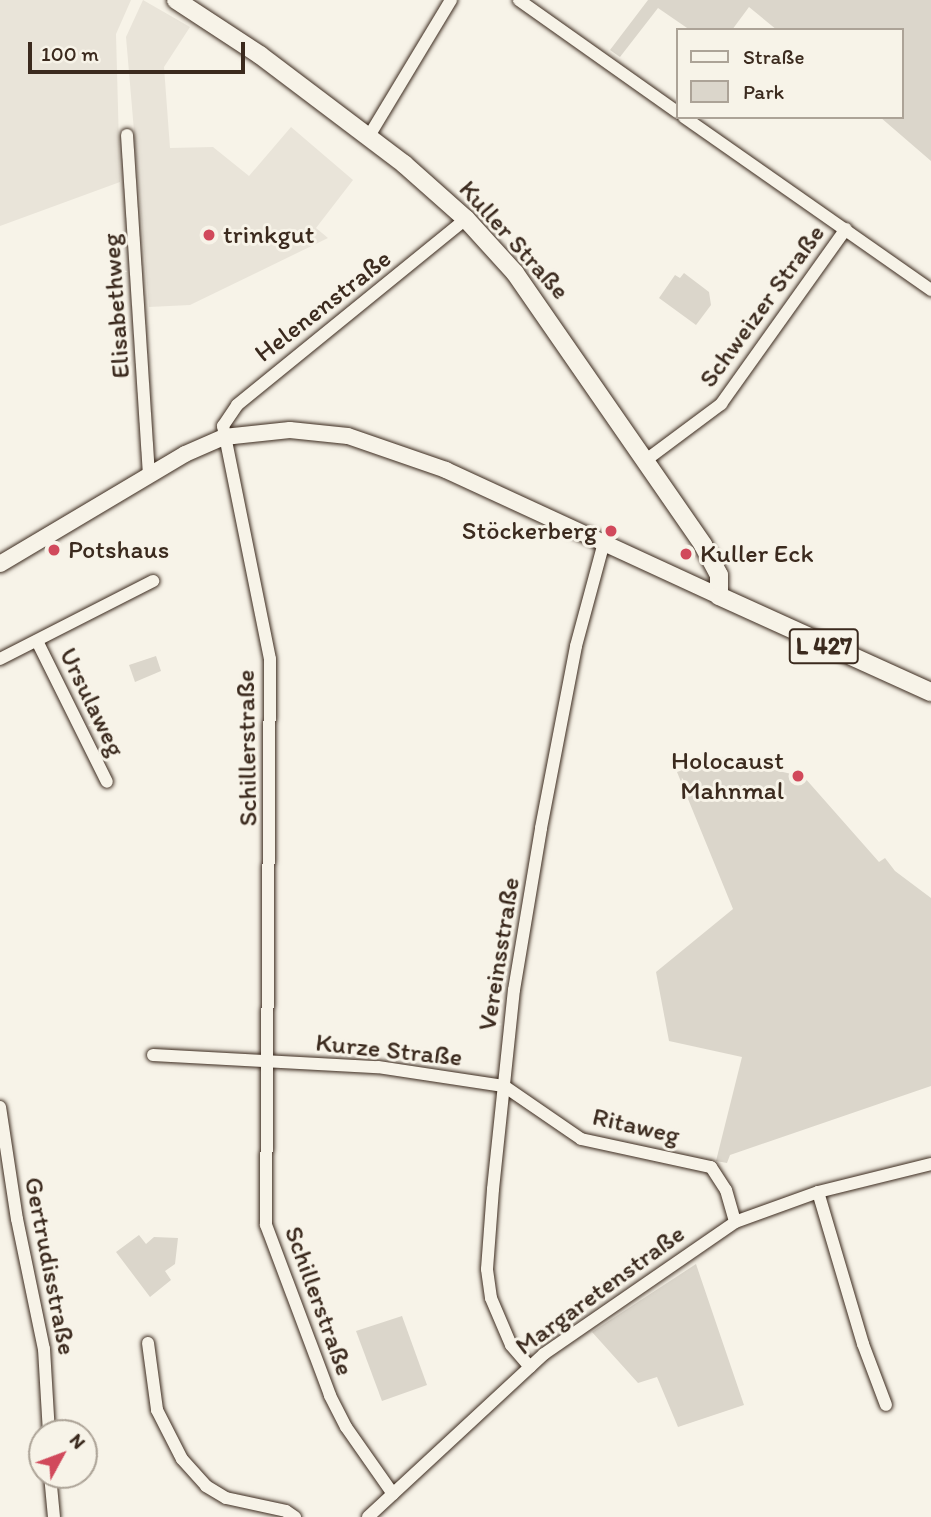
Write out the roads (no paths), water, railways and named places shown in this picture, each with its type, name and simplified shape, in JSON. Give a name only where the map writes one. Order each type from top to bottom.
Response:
[{"type":"main road","name":"Kuller Straße","points":[[176,0],[369,136],[466,219],[548,316],[646,460],[716,565],[719,596]]},
{"type":"main road","name":"L 427","points":[[0,564],[149,473],[224,435],[290,430],[348,436],[446,470],[931,692]]},
{"type":"street","points":[[369,136],[451,0]]},
{"type":"street","points":[[519,0],[676,111]]},
{"type":"street","points":[[687,119],[931,290]]},
{"type":"street","name":"Elisabethweg","points":[[127,135],[149,473]]},
{"type":"street","name":"Helenenstraße","points":[[224,435],[225,418],[237,404],[466,219]]},
{"type":"street","name":"Schweizer Straße","points":[[646,460],[721,404],[846,229]]},
{"type":"street","name":"Schillerstraße","points":[[224,435],[270,659],[270,1062],[266,1225],[330,1395],[346,1427],[393,1494]]},
{"type":"street","name":"Vereinsstraße","points":[[530,1367],[519,1358],[497,1321],[487,1269],[504,1086],[541,828],[576,646],[604,542]]},
{"type":"street","points":[[0,659],[153,581]]},
{"type":"street","name":"Ursulaweg","points":[[37,641],[107,782]]},
{"type":"street","points":[[153,1055],[270,1062]]},
{"type":"street","name":"Kurze Straße","points":[[270,1062],[378,1067],[504,1086]]},
{"type":"street","name":"Ritaweg","points":[[504,1086],[580,1139],[710,1167],[726,1190],[735,1222]]},
{"type":"street","name":"Gertrudisstraße","points":[[0,1107],[17,1219],[44,1349],[49,1419]]},
{"type":"street","name":"Margaretenstraße","points":[[368,1517],[530,1367],[580,1326],[735,1222],[818,1192],[931,1164]]},
{"type":"street","points":[[818,1192],[863,1344],[886,1405]]},
{"type":"street","points":[[148,1343],[157,1410],[182,1459],[206,1486],[226,1498],[286,1511],[295,1517]]},
{"type":"street","points":[[51,1489],[54,1517]]},
{"type":"place","name":"trinkgut","points":[[209,235]]},
{"type":"place","name":"Stöckerberg","points":[[611,531]]},
{"type":"place","name":"Potshaus","points":[[54,550]]},
{"type":"place","name":"Kuller Eck","points":[[686,554]]},
{"type":"place","name":"Holocaust Mahnmal","points":[[798,776]]}]
